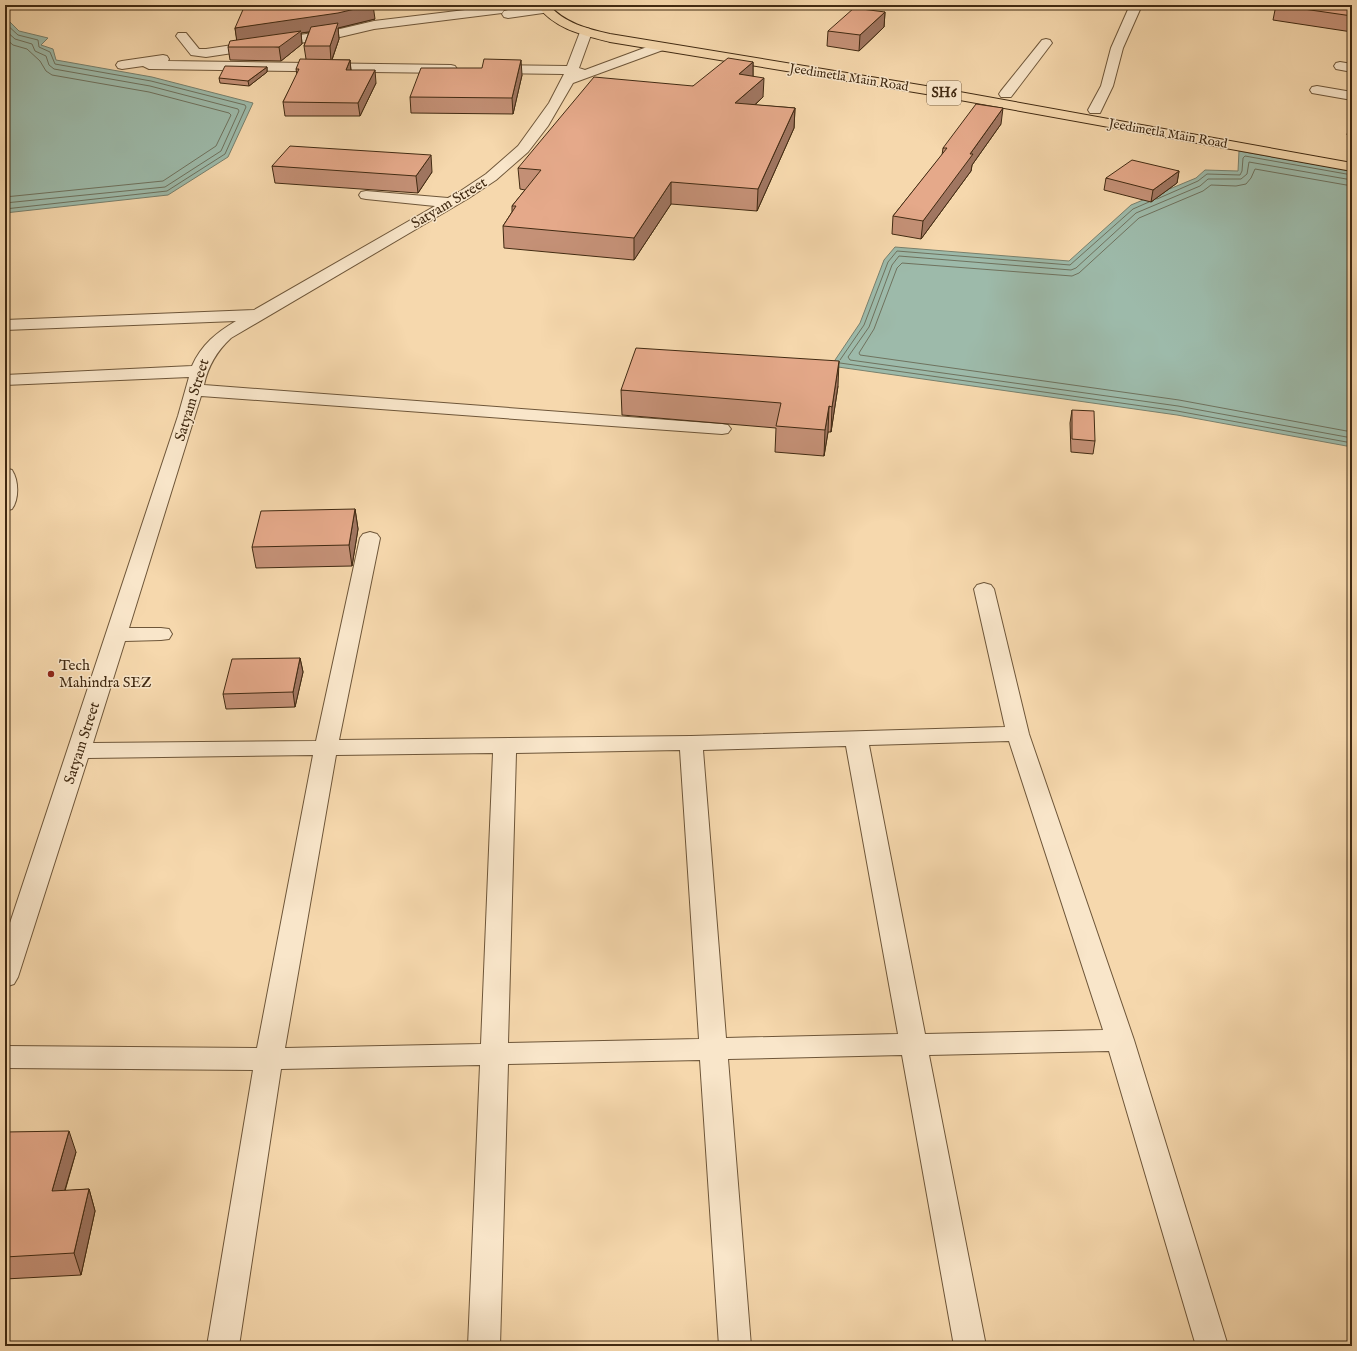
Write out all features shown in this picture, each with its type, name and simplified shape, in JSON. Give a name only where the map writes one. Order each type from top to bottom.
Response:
[{"type":"main road","name":"Jeedimetla Main Road","points":[[541,6],[554,17],[567,24],[586,32],[610,38],[932,91],[1352,167]]},
{"type":"main road","name":"Jeedimetla Main Road","points":[[578,17],[615,30],[868,70],[1352,157]]},
{"type":"street","points":[[1095,110],[1106,86],[1117,48],[1136,5]]},
{"type":"street","points":[[122,65],[340,33],[376,31],[541,6]]},
{"type":"street","name":"Satyam Street","points":[[5,977],[80,751],[195,390],[198,371],[205,355],[212,345],[225,334],[450,203],[490,178],[523,149],[575,75],[586,32]]},
{"type":"street","points":[[182,36],[195,52],[200,53]]},
{"type":"street","points":[[1006,94],[1046,43]]},
{"type":"street","points":[[479,69],[575,75],[659,47]]},
{"type":"street","points":[[149,65],[463,69]]},
{"type":"street","points":[[1317,90],[1352,96]]},
{"type":"street","points":[[366,195],[450,203]]},
{"type":"street","points":[[5,325],[258,315]]},
{"type":"street","points":[[5,380],[198,371]]},
{"type":"street","points":[[195,390],[722,429]]},
{"type":"street","points":[[5,474],[8,496],[5,506]]},
{"type":"street","points":[[223,1346],[270,1059],[326,747],[370,538]]},
{"type":"street","points":[[984,589],[1018,734],[1120,1040],[1212,1346]]},
{"type":"street","points":[[116,635],[161,634]]},
{"type":"street","points":[[80,751],[691,743],[1018,734]]},
{"type":"street","points":[[856,739],[970,1346]]},
{"type":"street","points":[[691,743],[735,1346]]},
{"type":"street","points":[[484,1346],[505,745]]},
{"type":"street","points":[[5,1057],[270,1059],[1120,1040]]},
{"type":"water","points":[[5,17],[19,31],[48,38],[41,45],[53,49],[56,60],[152,77],[253,103],[228,157],[168,195],[5,213]]},
{"type":"water","points":[[1239,151],[1352,171],[1352,447],[1177,415],[831,366],[860,323],[884,260],[895,247],[1069,261],[1131,205],[1196,178],[1205,170],[1238,171]]},
{"type":"building","points":[[245,5],[372,5],[338,13],[235,28]]},
{"type":"building","points":[[1276,5],[1352,5],[1352,16]]},
{"type":"building","points":[[854,8],[885,12],[860,35],[828,31]]},
{"type":"building","points":[[338,23],[330,46],[304,46],[311,27]]},
{"type":"building","points":[[301,31],[279,47],[228,47],[230,41]]},
{"type":"building","points":[[728,58],[753,62],[739,74],[764,78],[735,103],[795,108],[758,189],[671,182],[634,238],[503,226],[516,206],[512,206],[541,170],[518,168],[594,77],[693,86]]},
{"type":"building","points":[[300,59],[350,60],[346,70],[375,70],[358,103],[283,102],[299,69],[296,69]]},
{"type":"building","points":[[484,59],[521,60],[512,98],[410,97],[421,68],[482,68]]},
{"type":"building","points":[[225,66],[267,67],[248,81],[219,78]]},
{"type":"building","points":[[976,104],[1003,108],[970,154],[973,154],[923,221],[893,216],[947,148],[943,148]]},
{"type":"building","points":[[290,146],[431,155],[416,176],[272,166]]},
{"type":"building","points":[[1132,160],[1179,171],[1153,190],[1106,178]]},
{"type":"building","points":[[636,348],[839,361],[832,407],[829,406],[825,430],[776,426],[781,403],[621,390]]},
{"type":"building","points":[[1072,410],[1094,411],[1095,441],[1072,439]]},
{"type":"building","points":[[355,509],[349,545],[252,547],[261,511]]},
{"type":"building","points":[[300,658],[293,692],[223,694],[232,659]]},
{"type":"building","points":[[69,1131],[52,1191],[89,1189],[74,1253],[5,1257],[5,1132]]},
{"type":"place","name":"Tech Mahindra SEZ","points":[[51,674]]}]
